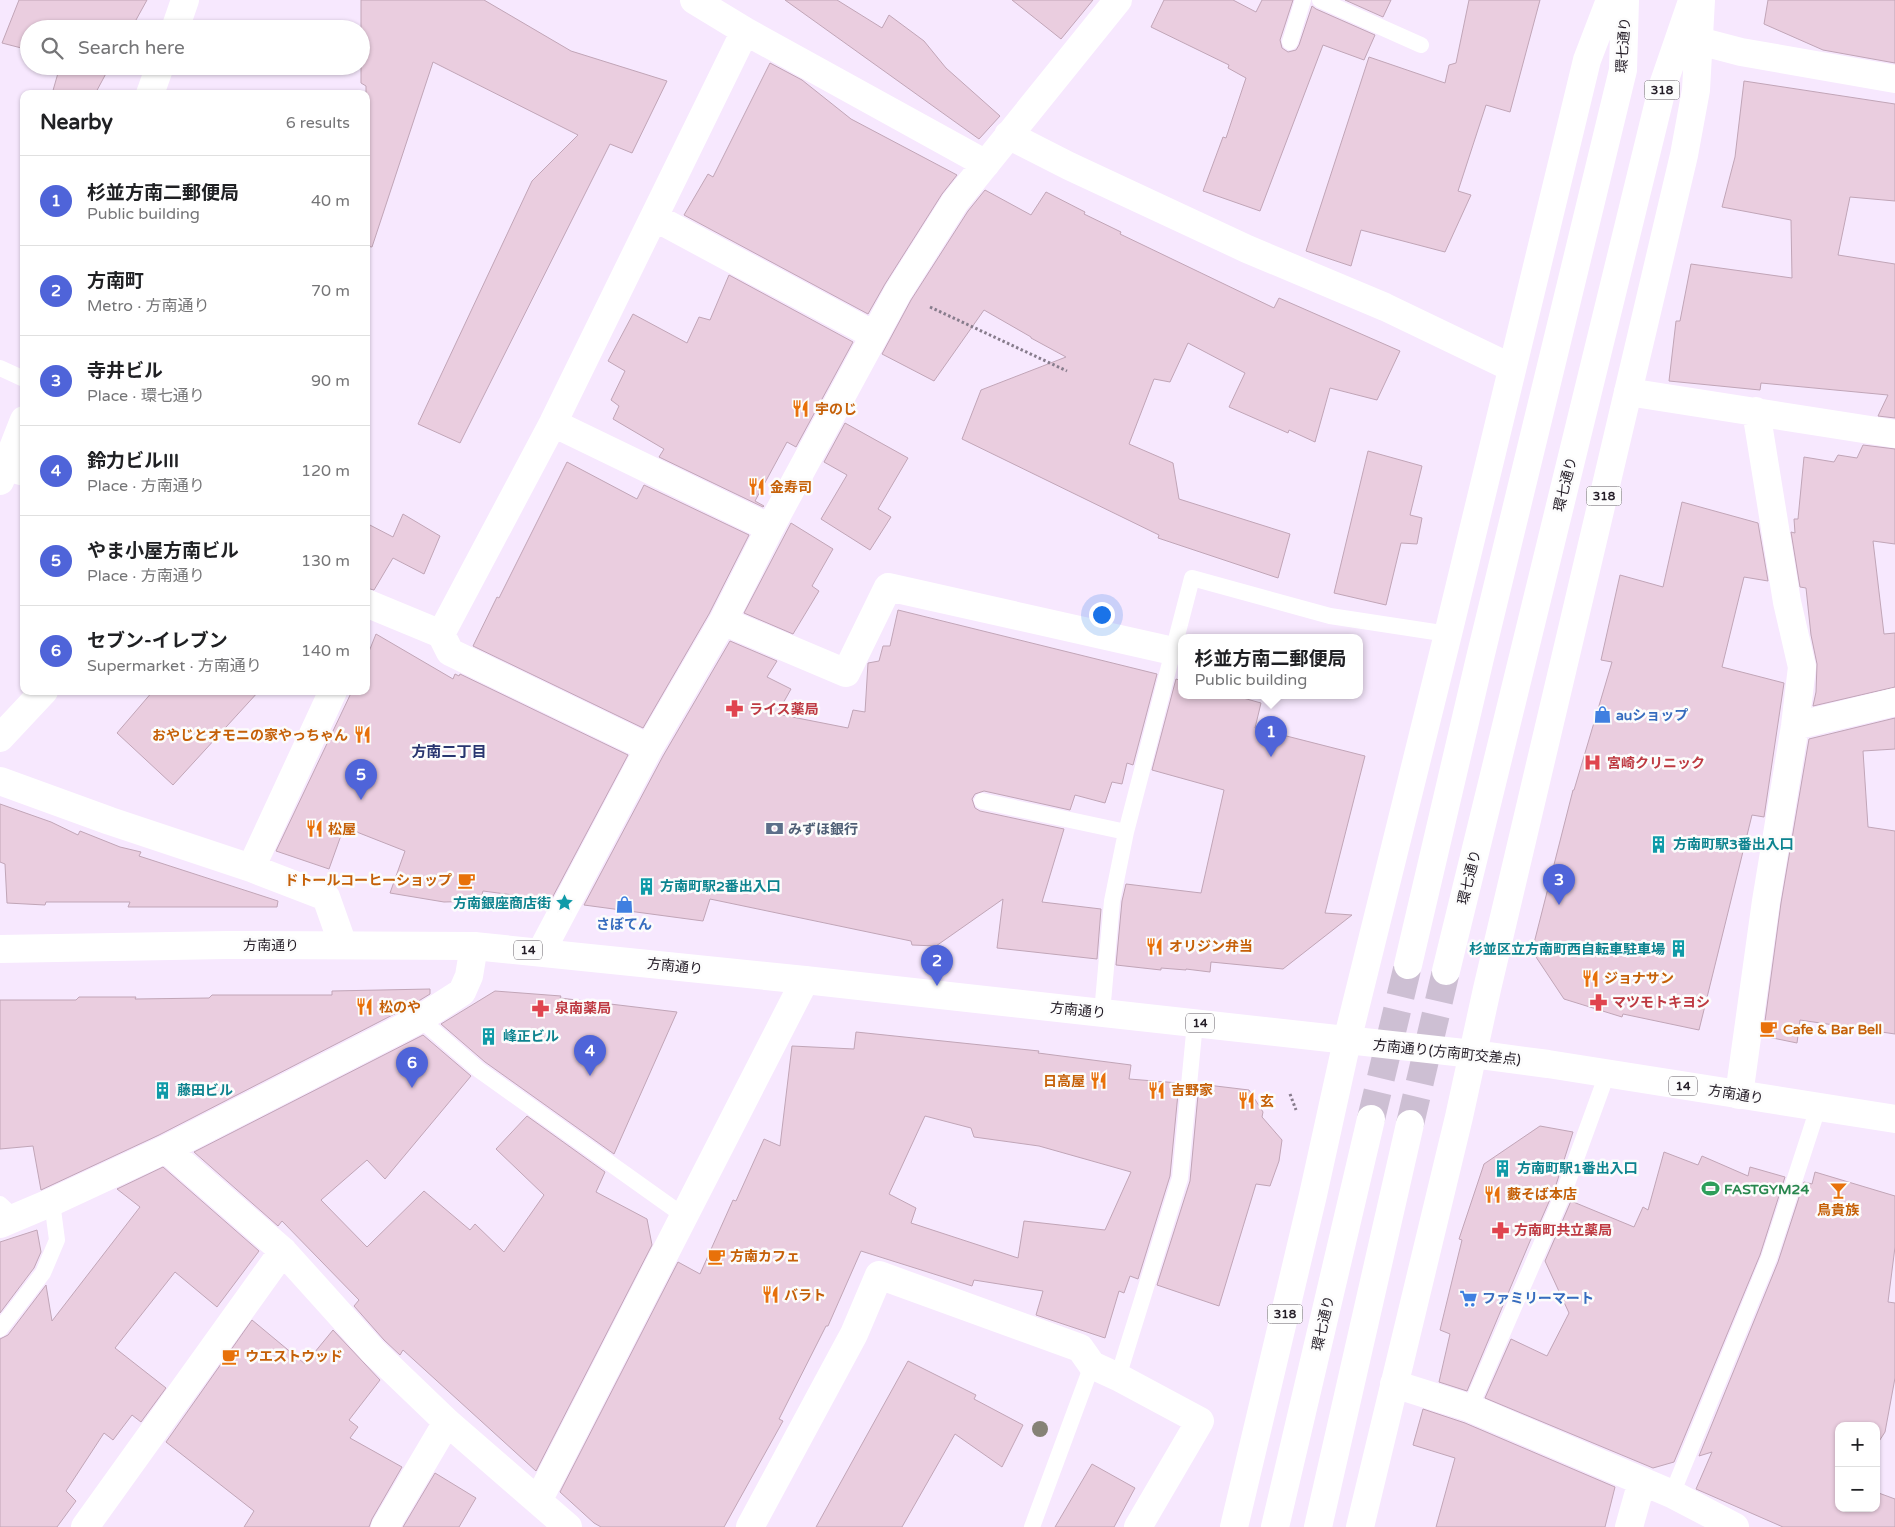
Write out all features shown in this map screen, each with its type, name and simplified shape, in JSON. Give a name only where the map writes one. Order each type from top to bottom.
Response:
[{"type":"street","points":[[178,20],[185,0]]},
{"type":"street","points":[[694,0],[745,31],[986,164]]},
{"type":"street","points":[[540,952],[649,748],[723,620],[770,528],[898,292],[955,202],[1118,0]]},
{"type":"street","name":"318","points":[[1234,1527],[1313,1195],[1347,1040],[1448,634],[1587,60],[1610,0]]},
{"type":"street","name":"環七通り","points":[[1408,965],[1480,658],[1623,70],[1625,0]]},
{"type":"street","name":"環七通り","points":[[1446,970],[1663,85],[1692,0]]},
{"type":"street","name":"318","points":[[1360,1527],[1684,155],[1696,90],[1701,0]]},
{"type":"street","points":[[440,634],[553,424],[745,31]]},
{"type":"street","points":[[1699,41],[1741,52],[1895,79]]},
{"type":"street","points":[[151,90],[157,75]]},
{"type":"street","points":[[1008,135],[1061,162],[1238,244],[1385,307],[1512,368]]},
{"type":"street","points":[[654,217],[874,335]]},
{"type":"street","points":[[1628,392],[1895,434]]},
{"type":"street","points":[[1739,1095],[1766,901],[1795,726],[1802,668],[1788,602],[1756,411]]},
{"type":"street","points":[[553,424],[770,528]]},
{"type":"street","points":[[10,477],[20,436]]},
{"type":"street","points":[[723,620],[846,673],[888,587],[1173,651]]},
{"type":"street","points":[[370,611],[440,634],[450,652],[649,748]]},
{"type":"street","points":[[0,738],[40,695]]},
{"type":"street","points":[[250,868],[331,695]]},
{"type":"street","points":[[1795,726],[1895,702]]},
{"type":"street","points":[[0,781],[110,821],[250,868],[326,897],[344,945]]},
{"type":"street","name":"方南通り","points":[[0,949],[344,945],[474,946],[805,980],[1347,1040]]},
{"type":"street","points":[[5,1215],[52,1202],[166,1149],[420,1019],[462,992],[469,976],[474,946]]},
{"type":"street","points":[[538,1500],[805,980]]},
{"type":"street","name":"方南通り(方南町交差点)","points":[[1347,1040],[1548,1064]]},
{"type":"street","name":"方南通り","points":[[1548,1064],[1895,1119]]},
{"type":"street","name":"環七通り","points":[[1275,1527],[1371,1119]]},
{"type":"street","points":[[1318,1527],[1410,1124]]},
{"type":"street","points":[[166,1149],[283,1251],[373,1351],[447,1422],[566,1526]]},
{"type":"street","points":[[85,1527],[283,1251]]},
{"type":"street","points":[[750,1527],[854,1334],[879,1274],[1080,1348],[1092,1365],[1118,1376],[1200,1421],[1138,1527]]},
{"type":"street","points":[[1394,1384],[1470,1408],[1642,1480],[1735,1527]]},
{"type":"street","points":[[385,1527],[447,1422]]},
{"type":"street","points":[[1629,1527],[1642,1480]]},
{"type":"lane","points":[[1290,42],[1303,0]]},
{"type":"lane","points":[[1320,0],[1421,45]]},
{"type":"lane","points":[[0,368],[20,377]]},
{"type":"lane","points":[[1102,1013],[1112,900],[1126,832],[1192,578],[1330,616],[1448,634]]},
{"type":"lane","points":[[982,801],[1126,832]]},
{"type":"lane","points":[[420,1019],[479,1070],[684,1216]]},
{"type":"lane","points":[[1118,1376],[1180,1178],[1195,1023]]},
{"type":"lane","points":[[1470,1408],[1564,1192],[1607,1074]]},
{"type":"lane","points":[[1672,1494],[1769,1258],[1818,1108]]},
{"type":"lane","points":[[0,1329],[42,1273],[57,1240],[52,1202]]},
{"type":"lane","points":[[1032,1527],[1092,1365]]},
{"type":"path","points":[[898,292],[1067,371]]},
{"type":"building","points":[[19,0],[147,0],[136,20],[20,20],[20,48],[2,43]]},
{"type":"building","points":[[361,0],[484,0],[571,51],[667,81],[632,153],[610,144],[460,443],[418,424],[532,181],[578,135],[433,62],[372,247],[370,247],[370,90],[366,90],[366,86],[361,83],[361,75],[370,75],[370,20],[361,20]]},
{"type":"building","points":[[785,0],[837,0],[882,28],[889,15],[924,41],[946,68],[1000,116],[979,139]]},
{"type":"building","points":[[1012,0],[1093,0],[1061,39]]},
{"type":"building","points":[[1164,0],[1233,0],[1256,12],[1262,0],[1293,0],[1280,40],[1282,48],[1288,52],[1296,50],[1299,45],[1312,6],[1375,35],[1364,60],[1323,45],[1260,211],[1203,191],[1223,137],[1226,138],[1246,78],[1228,68],[1229,65],[1151,27]]},
{"type":"building","points":[[1345,0],[1391,0],[1383,17]]},
{"type":"building","points":[[1469,0],[1540,0],[1510,112],[1486,105],[1458,191],[1471,195],[1445,252],[1361,230],[1351,266],[1306,251],[1369,57],[1445,83],[1449,65],[1456,63]]},
{"type":"building","points":[[1768,0],[1895,0],[1895,63],[1823,50],[1764,24]]},
{"type":"building","points":[[770,63],[802,80],[851,119],[957,175],[942,194],[868,314],[684,215],[708,174],[713,177]]},
{"type":"building","points":[[57,75],[105,75],[97,90],[53,90]]},
{"type":"building","points":[[1744,81],[1895,104],[1895,201],[1850,197],[1838,255],[1895,264],[1895,418],[1878,416],[1888,395],[1761,383],[1760,390],[1669,381],[1676,321],[1680,321],[1691,264],[1792,278],[1791,220],[1722,207],[1735,157]]},
{"type":"building","points":[[985,190],[1031,215],[1046,192],[1085,212],[1084,214],[1121,232],[1120,234],[1274,308],[1279,298],[1400,351],[1377,400],[1330,388],[1315,442],[1289,430],[1288,433],[1229,407],[1245,373],[1188,343],[1170,382],[1154,379],[1129,444],[1173,463],[1179,499],[1290,534],[1278,578],[1158,538],[1159,535],[962,439],[981,390],[1066,357],[984,310],[934,381],[882,354],[911,300],[968,211]]},
{"type":"building","points":[[729,275],[853,342],[796,447],[787,442],[755,501],[763,507],[659,457],[664,449],[613,419],[619,406],[611,400],[625,371],[608,361],[633,314],[687,343],[699,317],[710,320]]},
{"type":"building","points":[[845,423],[908,458],[878,509],[891,517],[870,550],[821,519],[847,475],[824,462]]},
{"type":"building","points":[[1863,445],[1895,449],[1895,544],[1873,541],[1884,634],[1895,633],[1895,687],[1813,706],[1816,692],[1817,664],[1811,635],[1806,588],[1800,587],[1791,532],[1795,533],[1794,519],[1798,519],[1804,457],[1834,462],[1838,455],[1857,458]]},
{"type":"building","points":[[1368,451],[1422,466],[1410,515],[1422,518],[1417,544],[1401,543],[1386,605],[1334,593]]},
{"type":"building","points":[[567,462],[637,499],[644,485],[749,535],[709,614],[643,728],[473,646]]},
{"type":"building","points":[[1682,502],[1758,523],[1768,581],[1744,577],[1722,667],[1784,683],[1764,817],[1752,815],[1699,1030],[1623,1014],[1622,1017],[1564,999],[1532,951],[1573,790],[1612,662],[1601,660],[1620,575],[1663,587]]},
{"type":"building","points":[[403,514],[440,536],[424,574],[393,558],[374,590],[370,589],[370,525],[393,537]]},
{"type":"building","points":[[791,523],[833,549],[812,586],[819,591],[793,634],[744,613]]},
{"type":"building","points":[[898,610],[1157,674],[1133,765],[1127,763],[1122,784],[1112,782],[1105,803],[1075,795],[1070,810],[984,791],[975,794],[972,799],[975,808],[980,811],[1064,829],[1042,902],[1101,909],[1097,959],[997,948],[1003,899],[936,946],[912,945],[911,941],[710,899],[703,921],[584,905],[663,756],[730,641],[777,661],[767,677],[791,689],[777,714],[848,728],[853,710],[865,712],[868,663],[879,661],[883,646],[890,646]]},
{"type":"building","points":[[376,634],[453,679],[455,674],[459,676],[460,674],[628,755],[551,900],[483,891],[480,901],[444,902],[390,893],[405,851],[344,827],[329,869],[276,851],[350,695],[370,695],[370,649]]},
{"type":"building","points":[[1176,679],[1178,680],[1178,699],[1247,699],[1261,703],[1255,728],[1365,756],[1325,913],[1352,915],[1283,969],[1211,962],[1210,972],[1186,969],[1161,968],[1161,970],[1116,965],[1122,901],[1126,884],[1201,893],[1224,790],[1152,770]]},
{"type":"building","points":[[150,695],[255,695],[173,785],[117,733]]},
{"type":"building","points":[[1895,718],[1895,749],[1863,751],[1868,827],[1895,831],[1895,1034],[1800,1020],[1797,1043],[1763,1036],[1781,903],[1809,739]]},
{"type":"building","points":[[0,804],[51,822],[78,835],[80,831],[120,847],[141,852],[139,856],[278,901],[277,907],[128,907],[130,902],[46,902],[45,905],[7,903],[5,864],[0,862]]},
{"type":"building","points":[[430,989],[430,994],[412,1005],[159,1135],[41,1190],[33,1146],[0,1149],[0,1000],[76,1000],[79,997],[136,997],[135,999],[209,998],[212,995],[332,995],[332,991]]},
{"type":"building","points":[[495,991],[561,996],[560,998],[677,1012],[614,1154],[485,1062],[441,1024]]},
{"type":"building","points":[[856,1032],[1039,1051],[1038,1053],[1131,1065],[1129,1079],[1179,1083],[1170,1176],[1138,1279],[1130,1276],[1124,1293],[1119,1291],[1105,1338],[1036,1315],[1043,1291],[974,1280],[972,1286],[861,1251],[828,1326],[826,1326],[779,1419],[783,1421],[724,1527],[601,1527],[594,1523],[560,1492],[678,1262],[700,1274],[733,1200],[736,1201],[764,1139],[780,1146],[792,1046],[854,1049]],"holes":[[[925,1116],[971,1128],[974,1137],[1039,1146],[1131,1172],[1105,1230],[1024,1221],[1018,1258],[911,1223],[916,1208],[889,1194]]]},
{"type":"building","points":[[423,1035],[471,1076],[385,1179],[367,1160],[321,1200],[367,1247],[424,1191],[470,1230],[475,1224],[504,1252],[544,1195],[496,1149],[527,1116],[605,1172],[596,1192],[647,1219],[652,1245],[536,1471],[403,1350],[400,1355],[384,1340],[354,1306],[359,1300],[282,1221],[278,1226],[194,1152]]},
{"type":"building","points":[[1199,1084],[1249,1090],[1263,1112],[1262,1117],[1282,1140],[1279,1161],[1270,1186],[1256,1184],[1219,1306],[1157,1285],[1190,1181]]},
{"type":"building","points":[[1540,1126],[1573,1132],[1555,1188],[1534,1236],[1533,1234],[1467,1391],[1439,1382],[1450,1334],[1440,1330],[1462,1240],[1459,1239],[1484,1164]]},
{"type":"building","points":[[1664,1152],[1698,1165],[1702,1156],[1748,1176],[1750,1167],[1785,1177],[1760,1255],[1674,1462],[1653,1468],[1485,1398],[1511,1339],[1547,1356],[1569,1313],[1545,1261],[1571,1201],[1634,1227],[1643,1207],[1648,1210]]},
{"type":"building","points":[[163,1167],[259,1251],[217,1307],[175,1272],[115,1348],[166,1388],[141,1422],[132,1415],[113,1440],[104,1433],[66,1491],[76,1501],[57,1527],[0,1527],[0,1339],[8,1335],[46,1285],[52,1321],[140,1207],[117,1189]]},
{"type":"building","points":[[1815,1172],[1895,1196],[1895,1247],[1888,1302],[1895,1303],[1895,1378],[1885,1432],[1880,1440],[1880,1422],[1835,1422],[1835,1512],[1880,1512],[1880,1493],[1895,1499],[1895,1527],[1783,1527],[1696,1489],[1712,1452],[1699,1456],[1778,1262],[1804,1182],[1812,1184]]},
{"type":"building","points":[[37,1230],[41,1252],[34,1268],[0,1313],[0,1242]]},
{"type":"building","points":[[252,1320],[305,1364],[333,1330],[380,1380],[349,1420],[358,1427],[350,1438],[402,1467],[369,1527],[244,1527],[254,1511],[166,1442]]},
{"type":"building","points":[[908,1361],[976,1395],[974,1399],[1023,1425],[1002,1467],[955,1434],[902,1527],[816,1527]]},
{"type":"building","points":[[1423,1409],[1465,1423],[1615,1487],[1605,1527],[1436,1527],[1455,1458],[1413,1445]]},
{"type":"building","points":[[1092,1464],[1135,1488],[1114,1527],[1055,1527]]},
{"type":"building","points":[[435,1473],[476,1498],[459,1527],[403,1527]]},
{"type":"tunnel","points":[[1371,1119],[1408,965]]},
{"type":"tunnel","points":[[1410,1124],[1446,971]]},
{"type":"place","name":"宇のじ","points":[[801,409]]},
{"type":"place","name":"金寿司","points":[[756,487]]},
{"type":"place","name":"ライス薬局","points":[[735,709]]},
{"type":"place","name":"auショップ","points":[[1602,715]]},
{"type":"place","name":"おやじとオモニの家やっちゃん","points":[[362,735]]},
{"type":"place","name":"杉並方南二郵便局","points":[[1271,757]]},
{"type":"place","name":"宮崎クリニック","points":[[1593,763]]},
{"type":"place","name":"やま小屋方南ビル","points":[[361,800]]},
{"type":"place","name":"松屋","points":[[314,829]]},
{"type":"place","name":"みずほ銀行","points":[[774,829]]},
{"type":"place","name":"方南町駅3番出入口","points":[[1659,844]]},
{"type":"place","name":"ドトールコーヒーショップ","points":[[466,880]]},
{"type":"place","name":"方南町駅2番出入口","points":[[646,886]]},
{"type":"place","name":"方南銀座商店街","points":[[565,903]]},
{"type":"place","name":"さぼてん","points":[[624,904]]},
{"type":"place","name":"寺井ビル","points":[[1559,905]]},
{"type":"place","name":"オリジン弁当","points":[[1155,946]]},
{"type":"place","name":"杉並区立方南町西自転車駐車場","points":[[1679,949]]},
{"type":"place","name":"ジョナサン","points":[[1590,978]]},
{"type":"place","name":"方南町","points":[[937,986]]},
{"type":"place","name":"マツモトキヨシ","points":[[1598,1002]]},
{"type":"place","name":"松のや","points":[[365,1007]]},
{"type":"place","name":"泉南薬局","points":[[541,1008]]},
{"type":"place","name":"Cafe & Bar Bell","points":[[1769,1029]]},
{"type":"place","name":"峰正ビル","points":[[489,1036]]},
{"type":"place","name":"鈴力ビルIII","points":[[590,1076]]},
{"type":"place","name":"日高屋","points":[[1099,1081]]},
{"type":"place","name":"セブン-イレブン","points":[[412,1088]]},
{"type":"place","name":"藤田ビル","points":[[163,1090]]},
{"type":"place","name":"吉野家","points":[[1157,1090]]},
{"type":"place","name":"玄","points":[[1246,1101]]},
{"type":"place","name":"方南町駅1番出入口","points":[[1503,1168]]},
{"type":"place","name":"FASTGYM24","points":[[1710,1189]]},
{"type":"place","name":"鳥貴族","points":[[1838,1190]]},
{"type":"place","name":"藪そば本店","points":[[1493,1194]]},
{"type":"place","name":"方南町共立薬局","points":[[1500,1230]]},
{"type":"place","name":"方南カフェ","points":[[716,1256]]},
{"type":"place","name":"バラト","points":[[770,1295]]},
{"type":"place","name":"ファミリーマート","points":[[1468,1298]]},
{"type":"place","name":"ウエストウッド","points":[[231,1356]]},
{"type":"district","name":"方南二丁目","points":[[449,752]]}]
